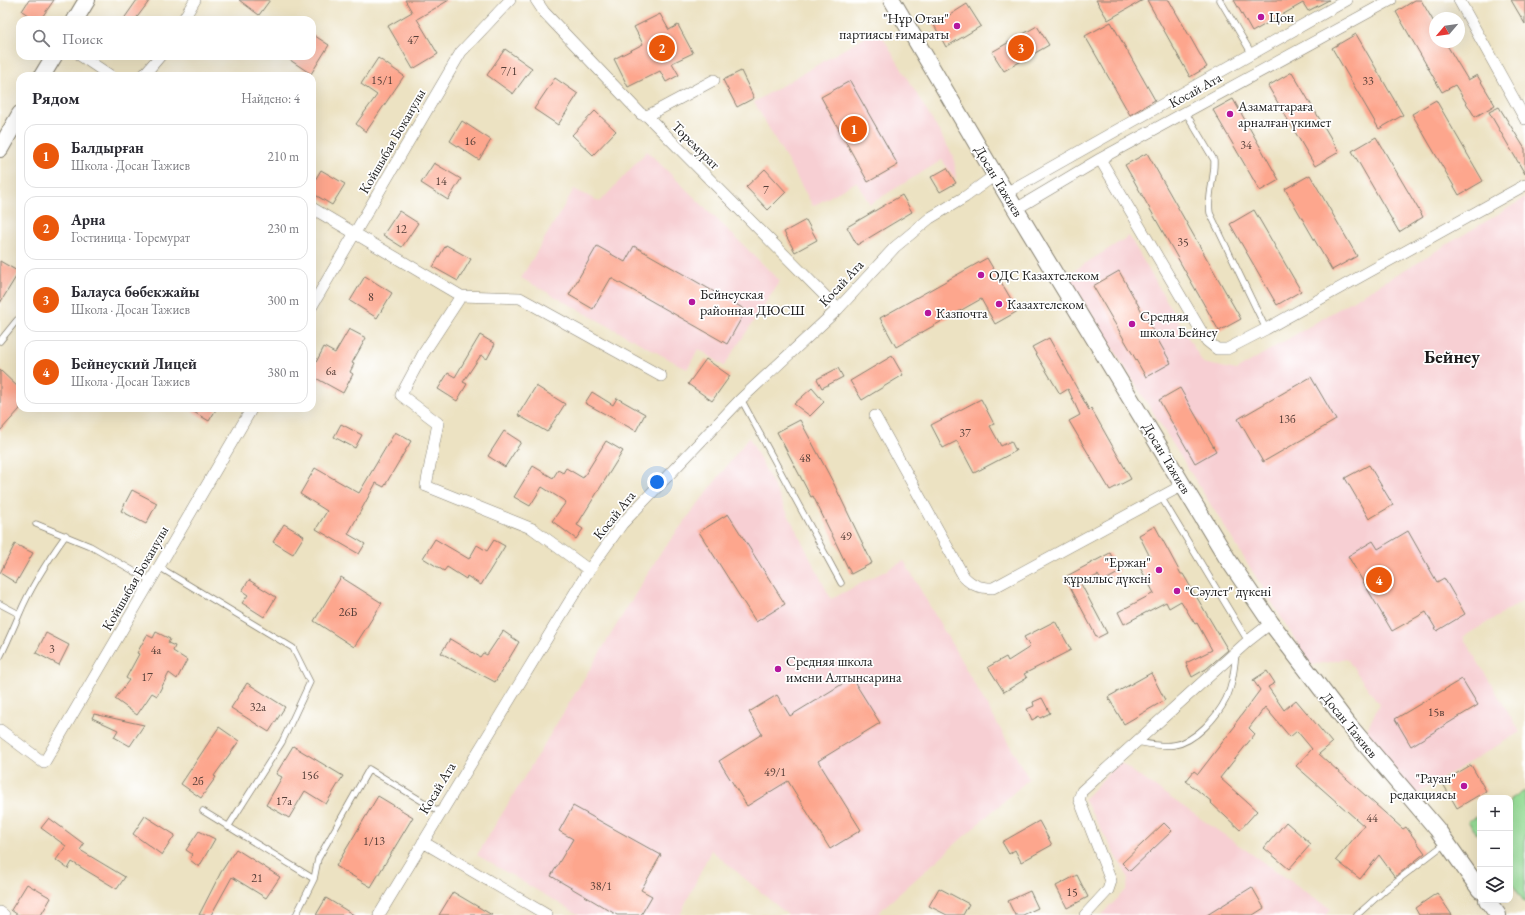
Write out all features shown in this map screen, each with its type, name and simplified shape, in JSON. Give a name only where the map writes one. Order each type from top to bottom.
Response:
[{"type":"street","points":[[77,16],[87,0]]},
{"type":"street","points":[[185,16],[195,0]]},
{"type":"street","name":"Койшыбая Боканулы","points":[[316,299],[461,52],[510,0]]},
{"type":"street","name":"Торемурат","points":[[536,0],[544,12],[641,114],[647,116],[838,309]]},
{"type":"street","name":"Досан Тажиев","points":[[892,0],[995,176],[1227,558],[1271,623],[1348,724],[1446,842],[1477,886]]},
{"type":"street","name":"Косай Ата","points":[[1006,193],[1347,0]]},
{"type":"street","name":"Косай Ата","points":[[1016,209],[1100,159],[1391,0]]},
{"type":"street","points":[[1459,0],[1525,119]]},
{"type":"street","points":[[1252,54],[1261,71]]},
{"type":"street","points":[[44,72],[52,60]]},
{"type":"street","points":[[87,60],[105,72]]},
{"type":"street","points":[[146,72],[157,60]]},
{"type":"street","points":[[647,116],[714,80]]},
{"type":"street","points":[[0,149],[16,121]]},
{"type":"street","points":[[1100,159],[1207,341],[1217,349],[1227,349],[1266,329],[1525,185]]},
{"type":"street","name":"Косай Ата","points":[[379,915],[440,812],[589,570],[622,524],[741,399],[838,309],[895,247],[930,218],[965,197],[995,176]]},
{"type":"street","points":[[316,210],[356,232],[461,296],[520,298],[661,376]]},
{"type":"street","points":[[461,296],[423,354],[401,395],[438,423],[426,486],[533,529],[589,570]]},
{"type":"street","name":"Койшыбая Боканулы","points":[[0,730],[44,763],[250,412]]},
{"type":"street","points":[[875,416],[964,577],[972,585],[982,588],[993,588],[1183,485]]},
{"type":"street","points":[[1085,915],[1108,890],[1111,881],[1079,798],[1082,791],[1248,641],[1271,623]]},
{"type":"street","points":[[423,842],[548,915]]},
{"type":"street","points":[[1489,903],[1498,915]]},
{"type":"street","points":[[0,912],[4,915]]},
{"type":"lane","points":[[1220,0],[1252,54]]},
{"type":"lane","points":[[1186,112],[1214,160],[1209,197],[1210,213],[1266,329]]},
{"type":"lane","points":[[0,341],[16,320]]},
{"type":"lane","points":[[741,399],[841,582]]},
{"type":"lane","points":[[1161,497],[1248,641]]},
{"type":"lane","points":[[36,524],[90,546],[151,581]]},
{"type":"lane","points":[[0,657],[19,614],[43,568],[66,535]]},
{"type":"lane","points":[[159,567],[293,648],[310,682],[282,742],[228,827]]},
{"type":"lane","points":[[0,604],[19,614]]},
{"type":"lane","points":[[1137,742],[1161,746],[1174,745],[1187,741],[1204,727],[1226,699],[1232,682],[1236,652]]},
{"type":"lane","points":[[296,915],[314,879],[318,859],[369,769],[440,812]]},
{"type":"lane","points":[[203,811],[314,879]]},
{"type":"lane","points":[[1357,915],[1380,894],[1446,842]]},
{"type":"shaded area","points":[[878,29],[954,157],[956,180],[942,160],[870,204],[856,182],[813,206],[754,102]]},
{"type":"shaded area","points":[[647,151],[780,281],[724,366],[699,349],[687,369],[521,278],[574,189],[600,202]]},
{"type":"shaded area","points":[[1525,198],[1525,600],[1463,637],[1520,732],[1405,801],[1365,734],[1379,704],[1347,659],[1311,665],[1067,275],[1129,236],[1203,363],[1236,370]]},
{"type":"shaded area","name":"Средняя школа имени Алтынсарина","points":[[749,437],[831,599],[904,561],[1029,779],[883,908],[878,915],[788,915],[711,850],[680,915],[579,915],[477,855],[659,555]]},
{"type":"shaded area","points":[[1119,762],[1331,909],[1326,915],[1101,915],[1127,889],[1128,877],[1084,799]]},
{"type":"green space","points":[[1525,791],[1525,903],[1513,885],[1513,797]]},
{"type":"green space","points":[[1477,816],[1477,834],[1468,821]]},
{"type":"building","points":[[29,0],[54,0],[43,16],[29,16],[22,11]]},
{"type":"building","points":[[137,0],[150,0],[138,16],[126,16]]},
{"type":"building","points":[[239,0],[270,0],[259,15]]},
{"type":"building","points":[[405,0],[449,0],[417,19],[438,54],[413,69],[388,26],[412,12]]},
{"type":"building","points":[[1096,0],[1143,0],[1108,20]]},
{"type":"building","points":[[1147,0],[1169,0],[1207,67],[1190,77]]},
{"type":"building","name":"Цон","points":[[1234,0],[1329,0],[1308,11],[1303,3],[1252,32]]},
{"type":"building","points":[[1415,0],[1421,0],[1429,14],[1429,48],[1449,48],[1468,80],[1477,75],[1495,105],[1475,117],[1455,85],[1442,92],[1396,12]]},
{"type":"building","points":[[1511,0],[1525,0],[1525,24]]},
{"type":"building","name":"\"Нұр Отан\" партиясы ғимараты","points":[[967,4],[981,26],[946,47],[934,25]]},
{"type":"building","points":[[660,14],[669,30],[678,25],[693,53],[672,63],[679,75],[666,82],[660,71],[628,87],[614,59],[643,44],[634,27]]},
{"type":"building","points":[[1111,22],[1155,100],[1130,115],[1085,36]]},
{"type":"building","points":[[1037,26],[1049,45],[1004,71],[992,52]]},
{"type":"building","points":[[1356,34],[1403,115],[1379,129],[1332,48]]},
{"type":"building","points":[[316,37],[329,45],[312,72],[308,72],[290,60],[316,60]]},
{"type":"building","points":[[505,49],[532,68],[513,94],[487,75]]},
{"type":"building","points":[[378,58],[404,76],[366,132],[356,124],[377,95],[361,84]]},
{"type":"building","points":[[741,71],[754,98],[737,107],[723,80]]},
{"type":"building","points":[[1292,72],[1339,152],[1315,166],[1268,86]]},
{"type":"building","points":[[555,78],[578,94],[558,125],[534,109]]},
{"type":"building","points":[[850,81],[898,165],[868,182],[821,97]]},
{"type":"building","points":[[1233,99],[1279,180],[1260,191],[1213,110]]},
{"type":"building","points":[[1436,100],[1483,181],[1459,195],[1412,114]]},
{"type":"building","points":[[1499,107],[1525,149],[1525,174],[1489,112]]},
{"type":"building","points":[[595,111],[616,131],[593,155],[572,135]]},
{"type":"building","points":[[462,121],[491,140],[479,160],[450,141]]},
{"type":"building","points":[[1376,137],[1423,217],[1399,232],[1352,151]]},
{"type":"building","points":[[1147,153],[1241,319],[1219,331],[1125,165]]},
{"type":"building","points":[[434,163],[461,179],[448,200],[421,183]]},
{"type":"building","points":[[947,168],[956,183],[940,192],[931,177]]},
{"type":"building","points":[[765,169],[786,192],[768,210],[746,187]]},
{"type":"building","points":[[321,170],[345,184],[332,205],[316,195],[316,178]]},
{"type":"building","points":[[1310,175],[1357,256],[1332,270],[1285,189]]},
{"type":"building","points":[[902,195],[912,212],[857,245],[847,227]]},
{"type":"building","points":[[1254,210],[1301,291],[1277,305],[1230,224]]},
{"type":"building","points":[[399,211],[418,223],[402,247],[383,235]]},
{"type":"building","points":[[806,220],[817,240],[795,252],[784,232]]},
{"type":"building","points":[[446,245],[471,259],[458,281],[433,267]]},
{"type":"building","name":"Бейнеуская районная ДЮСШ","points":[[597,246],[625,262],[634,246],[746,310],[727,344],[611,278],[593,309],[569,295]]},
{"type":"building","points":[[987,258],[1018,311],[995,324],[981,299],[896,347],[880,318]]},
{"type":"building","points":[[0,261],[16,270],[16,277],[0,303]]},
{"type":"building","name":"Средняя школа Бейнеу","points":[[1119,271],[1171,363],[1146,377],[1093,286]]},
{"type":"building","points":[[365,276],[392,293],[377,318],[350,301]]},
{"type":"building","points":[[349,329],[366,338],[352,363],[354,364],[350,372],[353,374],[343,393],[316,378],[316,362],[324,347],[335,353]]},
{"type":"building","points":[[480,335],[495,344],[487,359],[481,355],[463,382],[467,384],[457,401],[438,389],[448,373],[455,377]]},
{"type":"building","points":[[1049,338],[1089,410],[1091,408],[1131,479],[1110,490],[1069,421],[1080,415],[1068,389],[1060,394],[1032,347]]},
{"type":"building","points":[[892,356],[903,375],[862,400],[850,381]]},
{"type":"building","points":[[706,359],[730,376],[712,401],[688,384]]},
{"type":"building","points":[[838,368],[843,377],[822,388],[817,379]]},
{"type":"building","points":[[0,370],[16,385],[16,412],[17,412],[0,431]]},
{"type":"building","points":[[1311,377],[1336,420],[1263,462],[1238,419]]},
{"type":"building","points":[[536,386],[565,404],[547,432],[518,415]]},
{"type":"building","points":[[812,388],[824,402],[810,416],[794,404]]},
{"type":"building","points":[[1180,388],[1216,451],[1195,463],[1159,400]]},
{"type":"building","points":[[592,392],[613,405],[617,398],[645,414],[636,431],[585,403]]},
{"type":"building","points":[[981,399],[994,424],[990,426],[1001,446],[1011,441],[1016,451],[974,473],[957,441],[943,448],[931,425]]},
{"type":"building","points":[[194,412],[215,412],[209,421]]},
{"type":"building","points":[[800,420],[834,484],[872,563],[851,574],[813,496],[811,497],[777,432]]},
{"type":"building","points":[[341,424],[362,435],[355,448],[334,437]]},
{"type":"building","points":[[504,431],[521,442],[505,467],[488,456]]},
{"type":"building","points":[[395,432],[411,441],[384,487],[376,483],[348,534],[365,544],[359,554],[316,529],[327,511],[300,494],[315,468],[359,493]]},
{"type":"building","points":[[606,441],[623,451],[577,525],[583,529],[576,539],[552,521],[566,502],[542,487],[530,506],[514,497],[533,466],[553,478],[558,470],[563,473],[566,468],[583,478]]},
{"type":"building","points":[[1369,465],[1393,505],[1369,519],[1345,478]]},
{"type":"building","points":[[132,490],[157,503],[146,524],[121,511]]},
{"type":"building","points":[[728,514],[785,604],[756,622],[699,532]]},
{"type":"building","points":[[284,524],[304,536],[293,554],[273,542]]},
{"type":"building","points":[[1155,526],[1181,574],[1183,574],[1228,650],[1206,669],[1192,677],[1186,663],[1212,650],[1197,623],[1195,624],[1181,601],[1169,608],[1166,602],[1124,624],[1118,612],[1154,593],[1138,564],[1150,557],[1139,535]]},
{"type":"building","points":[[1408,531],[1437,582],[1444,578],[1465,614],[1437,631],[1426,612],[1392,631],[1348,556],[1373,541],[1378,549]]},
{"type":"building","points":[[435,539],[469,559],[477,545],[487,551],[494,540],[505,546],[481,585],[467,576],[466,579],[447,567],[444,571],[423,558]]},
{"type":"building","points":[[15,544],[33,553],[16,583],[0,573]]},
{"type":"building","points":[[1110,553],[1120,572],[1102,582],[1098,575],[1081,584],[1107,633],[1097,638],[1065,577]]},
{"type":"building","points":[[341,577],[382,603],[354,647],[314,621]]},
{"type":"building","points":[[249,580],[276,597],[264,617],[242,603],[248,595],[242,591]]},
{"type":"building","points":[[1055,621],[1071,650],[1024,674],[1027,678],[1004,692],[988,667],[1006,657],[1008,661],[1030,647],[1024,637]]},
{"type":"building","points":[[503,631],[519,642],[495,682],[441,653],[450,639],[480,657],[483,653],[487,655]]},
{"type":"building","points":[[156,632],[170,639],[168,643],[175,646],[173,651],[187,660],[177,679],[169,673],[157,696],[152,693],[137,715],[115,699],[129,680],[126,678],[147,635],[153,638]]},
{"type":"building","points":[[46,633],[69,645],[59,665],[36,653]]},
{"type":"building","points":[[1267,671],[1275,683],[1268,687],[1284,710],[1296,700],[1332,743],[1319,754],[1403,829],[1406,827],[1425,853],[1395,877],[1379,855],[1360,879],[1336,860],[1364,826],[1296,766],[1312,749],[1297,731],[1290,737],[1265,707],[1249,728],[1255,734],[1220,778],[1257,811],[1240,830],[1211,803],[1212,802],[1186,781],[1194,771],[1198,774],[1235,726],[1234,725],[1260,690],[1253,680]]},
{"type":"building","points":[[1151,673],[1165,700],[1124,724],[1108,697]]},
{"type":"building","name":"Средняя школа имени Алтынсарина","points":[[852,678],[880,723],[818,761],[861,830],[830,849],[788,781],[747,806],[719,761],[762,734],[749,712],[777,695],[790,716]]},
{"type":"building","points":[[1462,679],[1478,705],[1411,746],[1395,719]]},
{"type":"building","points":[[247,683],[285,707],[269,732],[231,708]]},
{"type":"building","points":[[1042,698],[1050,713],[1032,720],[1027,709],[1034,706],[1033,702]]},
{"type":"building","points":[[94,714],[144,725],[130,746],[114,737],[118,730],[92,718]]},
{"type":"building","points":[[219,727],[239,741],[214,776],[216,777],[201,798],[181,784]]},
{"type":"building","points":[[293,746],[343,776],[326,804],[305,791],[289,818],[266,805],[282,777],[276,774]]},
{"type":"building","name":"\"Рауан\" редакциясы","points":[[1471,765],[1486,791],[1457,808],[1442,782]]},
{"type":"building","points":[[378,796],[413,817],[371,887],[336,866]]},
{"type":"building","points":[[573,806],[661,855],[641,890],[652,896],[641,915],[617,915],[551,876],[573,839],[559,831]]},
{"type":"building","points":[[145,816],[175,835],[162,855],[133,834]]},
{"type":"building","points":[[49,818],[84,844],[80,850],[125,877],[117,889],[72,862],[68,869],[56,860],[66,846],[41,828]]},
{"type":"building","points":[[1039,821],[1052,845],[1021,862],[1015,850],[1009,854],[1002,842]]},
{"type":"building","points":[[1286,822],[1311,844],[1289,869],[1264,848]]},
{"type":"building","points":[[1164,823],[1172,831],[1130,871],[1122,863]]},
{"type":"building","points":[[199,831],[215,839],[199,867],[190,860],[192,854],[186,850]]},
{"type":"building","points":[[236,849],[280,877],[266,898],[232,877],[211,915],[199,915],[221,872]]},
{"type":"building","points":[[1077,875],[1088,897],[1067,908],[1056,886]]},
{"type":"building","points":[[27,884],[51,898],[41,915],[18,915],[11,910]]},
{"type":"building","points":[[1252,887],[1264,908],[1253,915],[1207,915]]},
{"type":"building","points":[[939,888],[969,904],[963,915],[947,915],[929,906]]},
{"type":"building","points":[[1030,891],[1038,908],[1023,915],[1015,915],[1008,901]]},
{"type":"building","points":[[453,892],[492,915],[439,915]]},
{"type":"building","points":[[1437,893],[1452,915],[1419,915],[1415,908]]},
{"type":"building","points":[[326,898],[354,915],[316,915]]},
{"type":"place","name":"Цон","points":[[1261,17]]},
{"type":"place","name":"\"Нұр Отан\" партиясы ғимараты","points":[[957,26]]},
{"type":"place","name":"Арна","points":[[662,48]]},
{"type":"place","name":"Балауса бөбекжайы","points":[[1021,48]]},
{"type":"place","name":"Азаматтараға арналған үкимет","points":[[1230,114]]},
{"type":"place","name":"Балдырған","points":[[854,129]]},
{"type":"place","name":"ОДС Казахтелеком","points":[[981,275]]},
{"type":"place","name":"Бейнеуская районная ДЮСШ","points":[[692,302]]},
{"type":"place","name":"Казахтелеком","points":[[999,304]]},
{"type":"place","name":"Казпочта","points":[[928,313]]},
{"type":"place","name":"Средняя школа Бейнеу","points":[[1132,324]]},
{"type":"place","name":"\"Ержан\" құрылыс дүкені","points":[[1159,570]]},
{"type":"place","name":"Бейнеуский Лицей","points":[[1379,580]]},
{"type":"place","name":"\"Сәулет\" дүкені","points":[[1177,591]]},
{"type":"place","name":"Средняя школа имени Алтынсарина","points":[[778,669]]},
{"type":"place","name":"\"Рауан\" редакциясы","points":[[1464,786]]},
{"type":"district","name":"Бейнеу","points":[[1452,356]]}]
